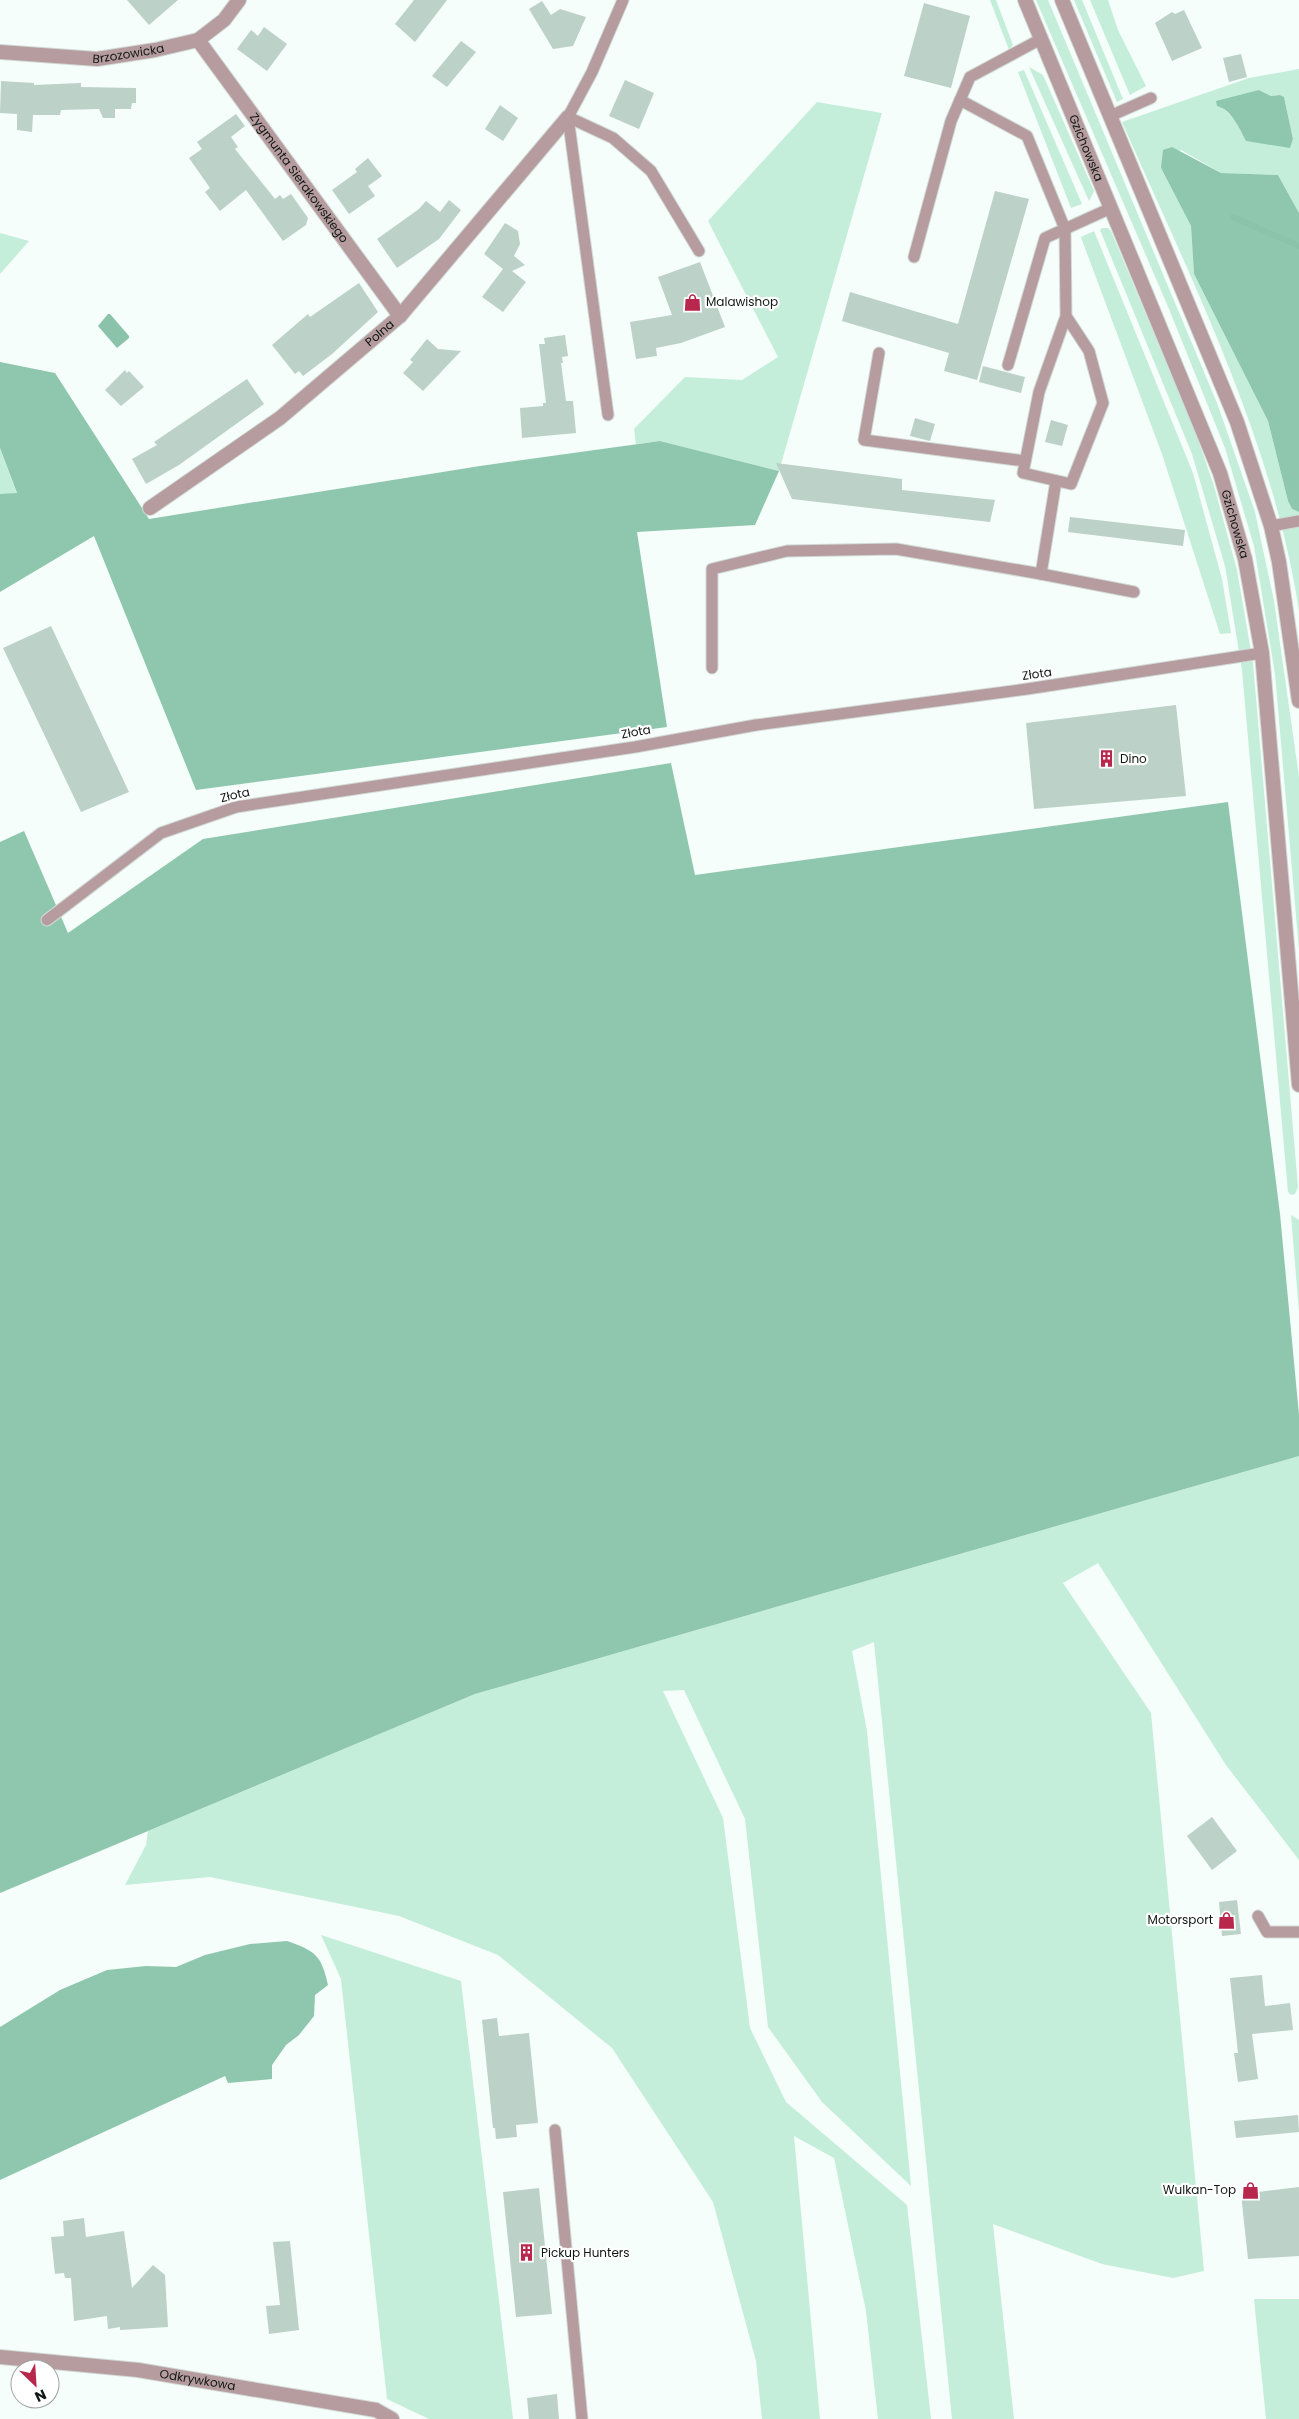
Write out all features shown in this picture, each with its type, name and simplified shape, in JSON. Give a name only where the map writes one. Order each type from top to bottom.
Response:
[{"type":"street","name":"Brzozowicka","points":[[0,52],[97,59],[155,50],[198,40],[224,20],[239,0]]},
{"type":"street","name":"Gzichowska","points":[[1025,0],[1220,472],[1245,559],[1262,653],[1299,1084]]},
{"type":"street","points":[[1062,0],[1237,422],[1270,526],[1279,562],[1299,701]]},
{"type":"street","name":"Zygmunta Sierakowskiego","points":[[198,40],[400,316]]},
{"type":"street","name":"Polna","points":[[150,508],[280,418],[400,316],[568,117]]},
{"type":"street","name":"Odkrywkowa","points":[[0,2357],[148,2372],[376,2410],[392,2419]]},
{"type":"lane","points":[[608,415],[568,117],[592,72],[623,0]]},
{"type":"lane","points":[[914,257],[951,122],[970,77],[1041,39]]},
{"type":"lane","points":[[1110,116],[1151,98]]},
{"type":"lane","points":[[960,100],[1027,136],[1065,229],[1066,316],[1039,392],[1023,473],[1071,484],[1103,403],[1090,351],[1066,316]]},
{"type":"lane","points":[[568,117],[612,138],[651,171],[700,252]]},
{"type":"lane","points":[[1008,365],[1045,238],[1111,208]]},
{"type":"lane","points":[[878,353],[864,440],[1025,461]]},
{"type":"lane","points":[[1041,574],[1056,480]]},
{"type":"lane","points":[[1270,526],[1299,521]]},
{"type":"lane","points":[[712,668],[712,569],[787,551],[896,549],[1134,592]]},
{"type":"lane","name":"Złota","points":[[47,920],[161,833],[236,807],[635,747],[756,725],[1027,689],[1262,653]]},
{"type":"lane","points":[[1258,1916],[1267,1932],[1299,1932]]},
{"type":"lane","points":[[554,2130],[582,2419]]},
{"type":"shaded area","points":[[990,0],[996,0],[1013,45],[1009,50]]},
{"type":"shaded area","points":[[1036,0],[1048,0],[1217,403],[1255,512],[1274,601],[1299,777],[1299,950],[1275,674],[1254,546],[1225,448],[1169,309]]},
{"type":"shaded area","points":[[1074,0],[1082,0],[1123,99],[1117,102]]},
{"type":"shaded area","points":[[1090,0],[1108,0],[1118,30],[1146,86],[1130,95]]},
{"type":"shaded area","points":[[1029,67],[1043,75],[1094,191],[1089,201]]},
{"type":"shaded area","points":[[1299,69],[1299,213],[1278,175],[1221,173],[1181,150],[1161,168],[1191,226],[1194,274],[1268,421],[1288,501],[1292,509],[1299,512],[1299,611],[1287,548],[1250,423],[1227,362],[1122,122],[1249,78]],"holes":[[[1259,90],[1271,96],[1280,95],[1284,97],[1293,139],[1290,147],[1246,141],[1235,120],[1222,107]]]},
{"type":"shaded area","points":[[1024,70],[1082,204],[1071,208],[1018,72]]},
{"type":"shaded area","points":[[1259,90],[1271,96],[1280,95],[1284,97],[1293,139],[1290,148],[1246,141],[1231,115],[1217,106],[1216,101]]},
{"type":"shaded area","points":[[817,102],[882,113],[779,471],[660,441],[636,444],[634,429],[685,377],[742,380],[778,357],[708,221]]},
{"type":"shaded area","points":[[1172,147],[1221,173],[1278,175],[1299,213],[1299,512],[1292,509],[1288,501],[1268,421],[1194,274],[1191,226],[1161,168],[1163,150]]},
{"type":"shaded area","points":[[1108,228],[1111,231],[1196,434],[1214,486],[1237,570],[1253,663],[1298,1187],[1295,1194],[1291,1195],[1288,1192],[1242,670],[1225,566],[1192,454],[1100,230]]},
{"type":"shaded area","points":[[1094,231],[1193,473],[1222,579],[1231,633],[1220,634],[1162,454],[1082,240],[1081,237]]},
{"type":"shaded area","points":[[0,233],[29,241],[0,274]]},
{"type":"shaded area","points":[[108,314],[129,336],[117,348],[98,326]]},
{"type":"shaded area","points":[[0,362],[55,373],[149,519],[480,466],[660,441],[779,471],[755,525],[637,532],[667,727],[196,790],[94,536],[0,592],[0,494],[17,493],[0,448]]},
{"type":"shaded area","points":[[0,448],[17,494],[0,494]]},
{"type":"shaded area","points":[[671,763],[695,875],[1228,802],[1280,1214],[1299,1415],[1299,1456],[475,1694],[0,1893],[0,842],[24,831],[68,933],[203,839]]},
{"type":"shaded area","points":[[1291,1215],[1299,1220],[1299,1312]]},
{"type":"shaded area","points":[[1299,1456],[1299,1860],[1226,1765],[1098,1563],[1063,1583],[1151,1713],[1204,2271],[1173,2278],[1102,2264],[993,2224],[1014,2419],[952,2419],[874,1642],[852,1651],[867,1731],[911,2186],[822,2102],[768,2027],[745,1819],[684,1690],[663,1691],[723,1818],[750,2028],[786,2102],[907,2205],[931,2419],[878,2419],[866,2311],[834,2158],[794,2136],[820,2419],[762,2419],[756,2361],[713,2202],[612,2048],[498,1955],[399,1916],[210,1877],[125,1885],[146,1845],[148,1831],[475,1694]]},
{"type":"shaded area","points":[[321,1935],[461,1981],[513,2419],[429,2419],[387,2399],[341,1979]]},
{"type":"shaded area","points":[[287,1941],[315,1955],[323,1966],[328,1985],[315,1995],[314,2016],[299,2035],[286,2045],[272,2065],[272,2079],[228,2083],[225,2076],[0,2180],[0,2027],[60,1990],[107,1970],[146,1966],[176,1967],[205,1955],[250,1944]]},
{"type":"shaded area","points":[[1254,2299],[1299,2299],[1299,2419],[1266,2419]]},
{"type":"building","points":[[127,0],[178,0],[149,25]]},
{"type":"building","points":[[414,0],[447,0],[415,42],[395,24]]},
{"type":"building","points":[[542,1],[551,15],[560,9],[586,17],[573,46],[553,49],[529,9]]},
{"type":"building","points":[[924,3],[970,16],[951,88],[904,76]]},
{"type":"building","points":[[1184,10],[1202,48],[1172,61],[1155,23],[1172,12],[1175,14]]},
{"type":"building","points":[[264,27],[287,44],[267,71],[237,49],[251,30],[258,36]]},
{"type":"building","points":[[461,41],[476,52],[447,87],[432,76]]},
{"type":"building","points":[[1241,54],[1247,77],[1229,82],[1223,58]]},
{"type":"building","points":[[625,80],[654,93],[639,129],[609,116]]},
{"type":"building","points":[[1,81],[34,83],[34,85],[81,83],[81,87],[136,88],[136,103],[132,103],[131,109],[115,109],[115,118],[103,118],[99,109],[61,110],[60,115],[33,115],[32,132],[17,130],[17,114],[0,113]]},
{"type":"building","points":[[500,105],[518,118],[503,141],[485,129]]},
{"type":"building","points":[[236,114],[245,126],[231,137],[238,147],[235,149],[275,199],[280,195],[283,199],[291,194],[308,218],[306,225],[283,241],[246,190],[220,211],[205,192],[210,188],[189,158],[202,149],[197,142]]},
{"type":"building","points":[[368,158],[382,176],[368,186],[375,196],[349,214],[332,190],[357,172],[355,169]]},
{"type":"building","points":[[995,191],[1029,199],[977,380],[944,371],[949,353],[842,321],[850,292],[958,324]]},
{"type":"building","points":[[449,200],[461,210],[439,239],[397,268],[377,239],[419,209],[426,201],[440,212]]},
{"type":"building","points":[[505,223],[518,231],[520,244],[514,256],[525,265],[512,271],[526,282],[503,312],[482,297],[503,269],[484,254]]},
{"type":"building","name":"Malawishop","points":[[700,262],[725,327],[681,343],[656,348],[657,356],[636,359],[630,322],[672,315],[658,277]]},
{"type":"building","points":[[359,283],[378,312],[332,354],[303,376],[299,371],[295,374],[272,345],[308,314],[310,317]]},
{"type":"building","points":[[565,335],[568,356],[562,357],[563,363],[561,363],[566,401],[573,401],[576,433],[522,438],[520,408],[543,406],[543,403],[546,403],[539,344],[545,344],[544,338]]},
{"type":"building","points":[[427,339],[438,349],[461,351],[423,391],[403,373],[413,362],[410,360]]},
{"type":"building","points":[[983,366],[1025,377],[1021,393],[979,382]]},
{"type":"building","points":[[125,370],[127,373],[129,371],[144,387],[121,406],[105,390]]},
{"type":"building","points":[[247,379],[264,404],[179,465],[146,484],[132,459],[157,445],[154,442]]},
{"type":"building","points":[[915,418],[935,424],[930,441],[910,436]]},
{"type":"building","points":[[1051,420],[1068,425],[1062,446],[1045,442]]},
{"type":"building","points":[[776,463],[902,479],[902,490],[995,500],[990,522],[792,499]]},
{"type":"building","points":[[1070,517],[1185,530],[1183,546],[1068,532]]},
{"type":"building","points":[[51,626],[129,792],[81,812],[3,648]]},
{"type":"building","name":"Dino","points":[[1176,705],[1186,796],[1034,809],[1026,723]]},
{"type":"building","points":[[1212,1817],[1237,1851],[1212,1870],[1187,1836]]},
{"type":"building","points":[[1237,1900],[1241,1934],[1222,1936],[1219,1902]]},
{"type":"building","points":[[1262,1975],[1265,2006],[1290,2003],[1293,2030],[1252,2034],[1258,2079],[1238,2082],[1234,2053],[1238,2053],[1230,1978]]},
{"type":"building","points":[[497,2018],[499,2036],[529,2033],[538,2123],[516,2125],[517,2137],[496,2139],[495,2128],[493,2128],[482,2020]]},
{"type":"building","points":[[1298,2115],[1299,2132],[1236,2138],[1234,2121]]},
{"type":"building","points":[[1299,2187],[1299,2256],[1248,2259],[1241,2194]]},
{"type":"building","name":"Pickup Hunters","points":[[539,2188],[552,2314],[516,2317],[503,2192]]},
{"type":"building","points":[[84,2218],[86,2237],[124,2231],[132,2288],[153,2265],[165,2275],[168,2327],[120,2330],[120,2327],[108,2329],[107,2316],[74,2321],[71,2278],[65,2278],[64,2273],[55,2274],[51,2237],[64,2236],[63,2221]]},
{"type":"building","points":[[290,2241],[299,2330],[269,2334],[266,2306],[280,2305],[273,2242]]},
{"type":"building","points":[[557,2394],[559,2419],[529,2419],[527,2398]]},
{"type":"waterway","points":[[1233,217],[1299,246]]},
{"type":"place","name":"Malawishop","points":[[692,302]]},
{"type":"place","name":"Dino","points":[[1106,759]]},
{"type":"place","name":"Motorsport","points":[[1227,1920]]},
{"type":"place","name":"Wulkan-Top","points":[[1250,2190]]},
{"type":"place","name":"Pickup Hunters","points":[[527,2253]]}]
